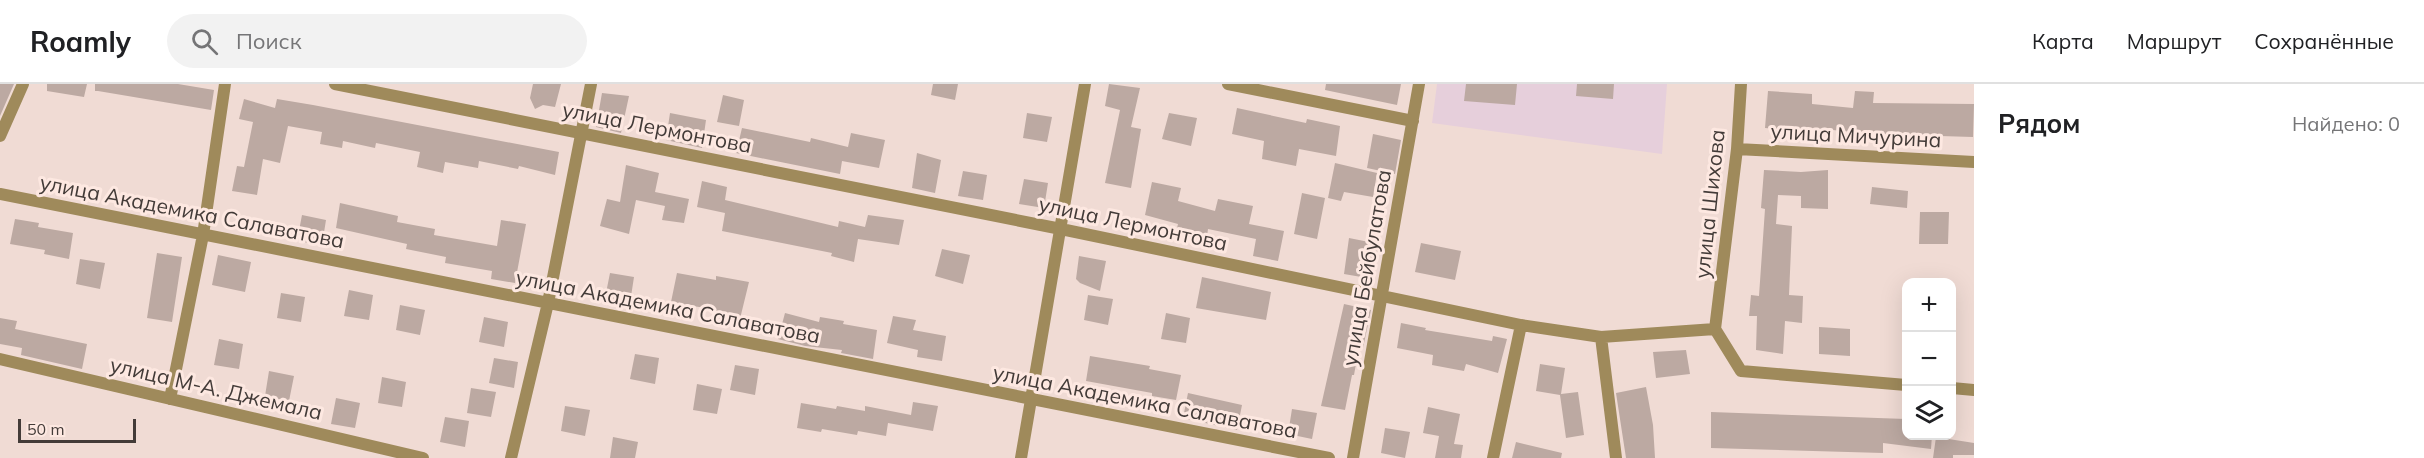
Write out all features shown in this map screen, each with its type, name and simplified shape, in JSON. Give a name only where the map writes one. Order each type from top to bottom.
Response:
[{"type":"street","points":[[0,136],[23,84]]},
{"type":"street","points":[[170,399],[203,235],[225,84]]},
{"type":"street","name":"улица Лермонтова","points":[[335,84],[1061,229],[1521,325],[1601,337],[1715,329]]},
{"type":"street","points":[[511,458],[548,303],[591,84]]},
{"type":"street","points":[[1021,458],[1085,84]]},
{"type":"street","points":[[1228,84],[1413,121]]},
{"type":"street","name":"улица Бейбулатова","points":[[1353,458],[1419,84]]},
{"type":"street","name":"улица Шихова","points":[[1715,329],[1737,149],[1741,84]]},
{"type":"street","name":"улица Мичурина","points":[[1737,149],[1974,162]]},
{"type":"street","name":"улица Академика Салаватова","points":[[0,194],[1329,458]]},
{"type":"street","points":[[1493,458],[1521,325]]},
{"type":"street","points":[[1715,329],[1741,371],[1902,385]]},
{"type":"street","points":[[1601,337],[1616,458]]},
{"type":"street","name":"улица М-А. Джемала","points":[[0,359],[423,458]]},
{"type":"street","points":[[1956,388],[1974,390]]},
{"type":"shaded area","points":[[1437,84],[1667,84],[1662,154],[1432,123]]},
{"type":"building","points":[[0,84],[14,84],[0,116]]},
{"type":"building","points":[[47,84],[87,84],[84,97],[47,91]]},
{"type":"building","points":[[95,84],[178,84],[214,90],[211,110],[95,91]]},
{"type":"building","points":[[533,84],[561,84],[555,107],[543,105],[535,109],[530,98]]},
{"type":"building","points":[[933,84],[958,84],[955,100],[931,95]]},
{"type":"building","points":[[1109,84],[1140,88],[1131,127],[1141,129],[1131,188],[1105,183],[1120,110],[1105,106]]},
{"type":"building","points":[[1326,84],[1401,84],[1397,105],[1325,90]]},
{"type":"building","points":[[1466,84],[1517,84],[1515,105],[1464,101]]},
{"type":"building","points":[[1577,84],[1614,84],[1613,99],[1576,96]]},
{"type":"building","points":[[1768,91],[1812,94],[1812,104],[1853,108],[1855,91],[1874,92],[1873,103],[1974,104],[1973,137],[1874,134],[1812,128],[1812,132],[1765,128]]},
{"type":"building","points":[[602,93],[629,96],[621,133],[596,127]]},
{"type":"building","points":[[723,95],[744,100],[739,126],[717,122]]},
{"type":"building","points":[[244,99],[275,108],[277,99],[313,105],[559,152],[555,175],[519,166],[518,169],[479,161],[478,168],[445,162],[443,173],[417,167],[420,152],[376,143],[375,148],[343,141],[342,148],[320,144],[322,132],[288,126],[280,163],[263,159],[257,195],[232,191],[237,166],[244,167],[253,122],[239,119]]},
{"type":"building","points":[[1237,108],[1306,123],[1307,119],[1340,126],[1336,156],[1299,149],[1296,166],[1262,159],[1264,141],[1232,134]]},
{"type":"building","points":[[670,113],[706,120],[702,148],[666,140]]},
{"type":"building","points":[[1027,113],[1052,117],[1047,142],[1023,138]]},
{"type":"building","points":[[1169,113],[1197,118],[1191,146],[1162,139]]},
{"type":"building","points":[[742,128],[810,142],[811,138],[848,147],[851,133],[885,140],[879,168],[842,161],[840,174],[736,153]]},
{"type":"building","points":[[1373,134],[1401,140],[1395,174],[1367,168]]},
{"type":"building","points":[[917,153],[941,160],[935,193],[912,188]]},
{"type":"building","points":[[1335,163],[1377,173],[1373,197],[1344,192],[1341,201],[1328,198]]},
{"type":"building","points":[[626,165],[659,173],[655,192],[689,199],[684,223],[662,220],[665,206],[636,200],[629,234],[600,226],[607,199],[620,202]]},
{"type":"building","points":[[1764,170],[1801,172],[1828,170],[1828,209],[1801,208],[1801,196],[1778,195],[1776,224],[1792,226],[1789,295],[1803,296],[1802,323],[1785,321],[1783,354],[1756,350],[1757,316],[1749,316],[1751,295],[1759,296],[1765,209],[1761,208]]},
{"type":"building","points":[[963,171],[987,175],[983,200],[958,196]]},
{"type":"building","points":[[1024,179],[1048,183],[1044,208],[1019,204]]},
{"type":"building","points":[[702,181],[727,187],[725,200],[838,227],[839,221],[865,227],[868,215],[904,220],[899,245],[858,239],[854,262],[831,256],[832,253],[722,231],[725,213],[697,207]]},
{"type":"building","points":[[1152,182],[1181,188],[1178,201],[1215,211],[1218,199],[1253,206],[1249,224],[1284,231],[1278,261],[1253,256],[1256,239],[1208,229],[1207,236],[1177,228],[1178,224],[1145,215]]},
{"type":"building","points":[[1872,187],[1908,191],[1907,208],[1870,204]]},
{"type":"building","points":[[1302,193],[1325,198],[1317,239],[1294,234]]},
{"type":"building","points":[[340,203],[398,216],[397,222],[435,229],[434,235],[497,246],[501,220],[526,224],[515,283],[491,279],[492,271],[445,263],[446,257],[406,249],[407,244],[336,228]]},
{"type":"building","points":[[1920,212],[1949,212],[1948,244],[1919,244]]},
{"type":"building","points":[[302,215],[326,220],[322,245],[297,241]]},
{"type":"building","points":[[15,219],[39,223],[38,227],[73,233],[69,259],[44,254],[45,250],[10,244]]},
{"type":"building","points":[[1349,238],[1379,244],[1373,279],[1344,274]]},
{"type":"building","points":[[1421,243],[1461,251],[1455,280],[1415,272]]},
{"type":"building","points":[[942,249],[970,255],[963,284],[935,276]]},
{"type":"building","points":[[157,253],[182,257],[172,322],[147,318]]},
{"type":"building","points":[[218,255],[251,262],[245,292],[212,285]]},
{"type":"building","points":[[1079,256],[1106,261],[1100,291],[1076,279]]},
{"type":"building","points":[[80,259],[105,263],[100,289],[76,284]]},
{"type":"building","points":[[610,273],[634,277],[630,303],[605,298]]},
{"type":"building","points":[[677,273],[716,280],[716,276],[749,282],[738,327],[724,324],[723,320],[717,318],[714,309],[692,306],[691,311],[679,309],[680,303],[671,302]]},
{"type":"building","points":[[1202,277],[1271,292],[1266,320],[1196,308]]},
{"type":"building","points":[[349,290],[373,295],[369,320],[344,316]]},
{"type":"building","points":[[281,293],[305,297],[301,322],[277,318]]},
{"type":"building","points":[[1088,295],[1113,299],[1108,325],[1084,320]]},
{"type":"building","points":[[1344,304],[1371,310],[1363,348],[1359,347],[1345,410],[1321,406]]},
{"type":"building","points":[[400,305],[425,310],[420,335],[396,330]]},
{"type":"building","points":[[785,313],[819,322],[820,317],[844,321],[843,324],[877,330],[873,359],[841,353],[842,350],[805,346],[778,339]]},
{"type":"building","points":[[1166,313],[1190,318],[1186,343],[1161,339]]},
{"type":"building","points":[[893,316],[916,320],[913,330],[946,336],[942,361],[917,357],[918,350],[887,343]]},
{"type":"building","points":[[484,317],[508,322],[504,347],[479,342]]},
{"type":"building","points":[[0,318],[17,321],[15,329],[87,344],[82,369],[21,355],[22,348],[0,344]]},
{"type":"building","points":[[1401,323],[1426,328],[1425,330],[1492,341],[1493,336],[1507,339],[1498,373],[1466,364],[1464,371],[1432,365],[1433,355],[1397,348]]},
{"type":"building","points":[[1819,327],[1850,329],[1850,356],[1819,354]]},
{"type":"building","points":[[219,339],[243,344],[239,369],[214,365]]},
{"type":"building","points":[[1686,350],[1690,374],[1656,378],[1653,352]]},
{"type":"building","points":[[635,354],[659,358],[655,384],[630,379]]},
{"type":"building","points":[[1090,356],[1150,366],[1149,369],[1181,375],[1176,400],[1152,396],[1152,393],[1086,381]]},
{"type":"building","points":[[494,358],[518,362],[514,388],[489,383]]},
{"type":"building","points":[[1540,364],[1565,368],[1561,394],[1578,392],[1584,435],[1566,438],[1560,395],[1536,391]]},
{"type":"building","points":[[735,365],[759,369],[755,395],[730,390]]},
{"type":"building","points":[[269,371],[294,376],[289,401],[265,396]]},
{"type":"building","points":[[382,377],[406,382],[402,407],[378,403]]},
{"type":"building","points":[[697,384],[722,389],[717,414],[693,410]]},
{"type":"building","points":[[1646,387],[1653,425],[1655,458],[1626,458],[1616,393]]},
{"type":"building","points":[[471,388],[496,392],[491,417],[467,413]]},
{"type":"building","points":[[1188,393],[1242,405],[1237,430],[1183,418]]},
{"type":"building","points":[[336,398],[360,403],[355,428],[331,424]]},
{"type":"building","points":[[913,402],[938,406],[933,431],[888,423],[886,436],[858,431],[857,435],[822,429],[821,432],[797,428],[801,403],[865,411],[865,406],[911,415]]},
{"type":"building","points":[[565,406],[590,410],[585,436],[561,431]]},
{"type":"building","points":[[1428,407],[1460,414],[1454,444],[1463,445],[1461,458],[1435,458],[1439,436],[1423,433]]},
{"type":"building","points":[[1292,409],[1317,413],[1312,439],[1288,434]]},
{"type":"building","points":[[1711,412],[1902,419],[1902,440],[1932,440],[1931,449],[1883,443],[1883,453],[1711,448]]},
{"type":"building","points":[[445,417],[469,421],[465,447],[440,442]]},
{"type":"building","points":[[1385,428],[1410,432],[1405,458],[1381,453]]},
{"type":"building","points":[[613,437],[638,442],[635,458],[610,458]]},
{"type":"building","points":[[1936,440],[1974,443],[1974,455],[1933,458]]},
{"type":"building","points":[[1516,442],[1562,453],[1561,458],[1512,458]]}]
